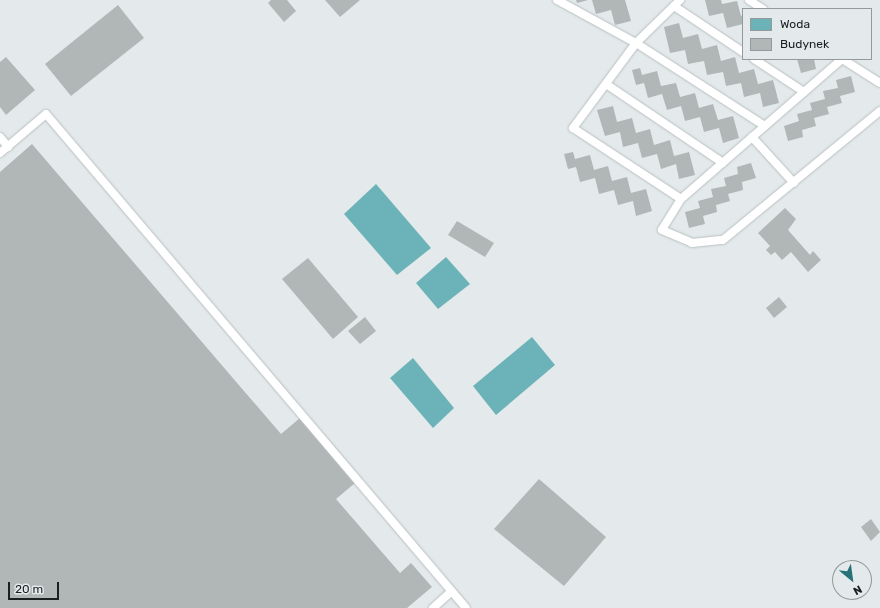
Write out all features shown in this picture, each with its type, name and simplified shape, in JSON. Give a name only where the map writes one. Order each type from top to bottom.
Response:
[{"type":"lane","points":[[557,0],[636,43],[765,126]]},
{"type":"lane","points":[[748,0],[761,8]]},
{"type":"lane","points":[[681,199],[573,128],[636,43],[677,3],[742,51]]},
{"type":"lane","points":[[756,60],[804,92]]},
{"type":"lane","points":[[841,60],[681,199],[662,230],[692,243],[724,240],[880,111]]},
{"type":"lane","points":[[844,60],[880,83]]},
{"type":"lane","points":[[606,84],[723,163]]},
{"type":"lane","points":[[0,153],[46,114],[466,608]]},
{"type":"lane","points":[[0,137],[8,147]]},
{"type":"lane","points":[[752,137],[794,183]]},
{"type":"lane","points":[[433,608],[452,592]]},
{"type":"water","points":[[376,184],[431,248],[397,275],[344,214]]},
{"type":"water","points":[[446,257],[470,284],[438,309],[416,283]]},
{"type":"water","points":[[532,337],[555,365],[496,415],[473,386]]},
{"type":"water","points":[[413,358],[454,408],[433,428],[390,378]]},
{"type":"building","points":[[271,0],[287,0],[296,11],[284,22],[268,3]]},
{"type":"building","points":[[325,0],[360,0],[340,17]]},
{"type":"building","points":[[576,0],[588,0],[577,3]]},
{"type":"building","points":[[592,0],[625,0],[631,21],[615,25],[611,10],[596,14]]},
{"type":"building","points":[[705,0],[721,0],[722,4],[737,1],[742,16],[742,24],[727,28],[723,13],[709,16]]},
{"type":"building","points":[[118,5],[144,38],[71,96],[45,64]]},
{"type":"building","points":[[679,23],[683,38],[698,34],[702,49],[717,45],[721,61],[735,57],[739,73],[754,69],[758,84],[773,80],[779,103],[763,107],[760,93],[744,97],[741,83],[726,86],[723,72],[707,75],[704,61],[688,64],[685,50],[670,53],[664,27]]},
{"type":"building","points":[[6,57],[35,90],[6,115],[0,107],[0,62]]},
{"type":"building","points":[[797,60],[814,60],[816,69],[801,73]]},
{"type":"building","points":[[640,68],[642,75],[657,71],[661,86],[676,83],[680,97],[695,93],[699,108],[713,104],[718,120],[733,116],[739,138],[723,143],[719,128],[704,132],[700,117],[685,121],[681,106],[667,110],[662,94],[648,98],[644,83],[636,85],[632,70]]},
{"type":"building","points":[[851,76],[855,92],[840,96],[842,103],[827,107],[829,114],[814,118],[816,126],[802,130],[803,137],[788,141],[784,126],[799,121],[797,114],[812,110],[810,103],[825,99],[823,91],[838,88],[836,80]]},
{"type":"building","points":[[613,106],[617,122],[632,118],[636,133],[650,129],[654,145],[670,140],[674,156],[689,152],[695,175],[679,179],[676,164],[661,169],[657,154],[642,158],[638,143],[623,147],[620,132],[605,136],[597,110]]},
{"type":"building","points":[[32,144],[281,434],[300,418],[355,483],[336,499],[400,573],[411,563],[432,587],[407,608],[0,608],[0,172]]},
{"type":"building","points":[[573,152],[575,159],[590,155],[594,170],[608,166],[612,181],[627,177],[631,193],[646,189],[652,211],[636,216],[633,201],[618,205],[614,190],[599,194],[595,178],[580,182],[576,167],[568,169],[564,154]]},
{"type":"building","points":[[751,163],[756,178],[742,182],[743,190],[728,194],[730,201],[716,205],[717,212],[703,216],[705,224],[689,228],[685,212],[700,208],[698,201],[713,197],[711,189],[726,186],[724,178],[738,174],[737,167]]},
{"type":"building","points":[[785,208],[796,219],[788,230],[810,255],[813,251],[821,260],[808,272],[791,252],[782,260],[775,252],[771,255],[766,250],[770,246],[758,233]]},
{"type":"building","points":[[457,221],[494,243],[485,257],[448,235]]},
{"type":"building","points":[[308,258],[358,317],[333,339],[282,279]]},
{"type":"building","points":[[779,297],[787,307],[774,318],[766,308]]},
{"type":"building","points":[[365,317],[376,331],[360,344],[348,331]]},
{"type":"building","points":[[539,479],[606,537],[564,586],[494,529]]},
{"type":"building","points":[[871,519],[880,532],[871,541],[861,527]]}]
